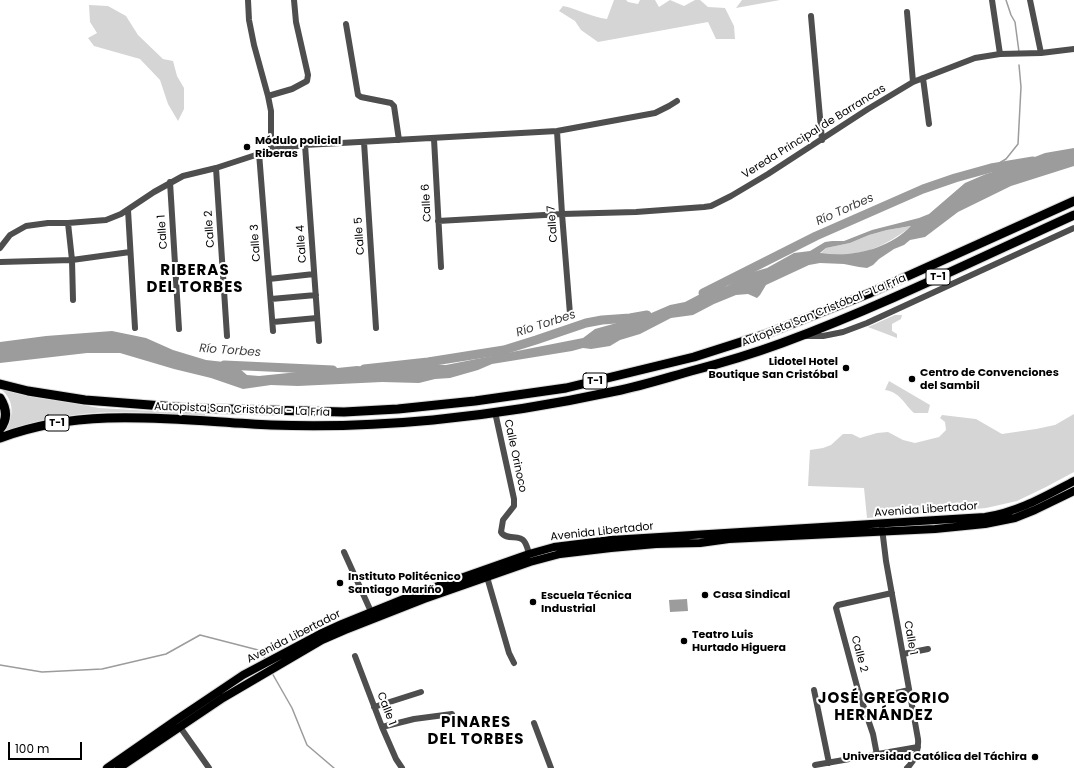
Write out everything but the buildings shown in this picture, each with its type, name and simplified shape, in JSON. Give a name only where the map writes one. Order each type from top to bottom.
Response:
[{"type":"highway","name":"Autopista San Cristóbal - La Fría","points":[[0,384],[28,391],[85,400],[189,408],[344,412],[398,409],[475,401],[566,388],[694,357],[825,312],[1074,201]]},
{"type":"highway","name":"Autopista San Cristóbal - La Fría","points":[[0,438],[56,423],[100,418],[147,417],[306,426],[418,421],[495,412],[624,389],[736,359],[800,336],[916,288],[1074,215]]},
{"type":"highway","points":[[0,398],[7,414],[0,429]]},
{"type":"main road","name":"Avenida Libertador","points":[[107,768],[182,715],[243,676],[320,634],[530,562],[577,551],[656,544],[700,543],[729,539],[882,528],[1000,515],[1035,501],[1074,481]]},
{"type":"main road","name":"Avenida Libertador","points":[[119,768],[235,690],[328,638],[373,615],[421,592],[554,547],[611,540],[882,528],[935,530],[985,524],[1015,518],[1074,491]]},
{"type":"street","points":[[248,0],[249,20],[254,45],[271,111],[271,150]]},
{"type":"street","points":[[268,96],[292,89],[307,80],[308,76],[296,22],[294,0]]},
{"type":"street","points":[[992,0],[1000,54]]},
{"type":"street","points":[[1030,0],[1041,53]]},
{"type":"street","points":[[907,12],[913,82]]},
{"type":"street","points":[[811,16],[822,140]]},
{"type":"street","points":[[346,24],[358,95],[360,97],[391,103],[394,106],[399,140]]},
{"type":"street","name":"Vereda Principal de Barrancas","points":[[438,221],[562,214],[636,212],[711,206],[768,174],[868,109],[913,82],[975,58],[1000,54],[1041,53],[1074,50]]},
{"type":"street","points":[[924,78],[929,124]]},
{"type":"street","points":[[0,248],[10,235],[26,226],[39,223],[68,223],[106,220],[128,210],[170,182],[183,176],[216,168],[271,150],[305,145],[557,131],[655,113],[677,101]]},
{"type":"street","name":"Calle 7","points":[[557,131],[570,314]]},
{"type":"street","name":"Calle 6","points":[[434,138],[441,267]]},
{"type":"street","name":"Calle 5","points":[[364,142],[376,328]]},
{"type":"street","name":"Calle 4","points":[[305,145],[319,341]]},
{"type":"street","name":"Calle 3","points":[[260,153],[273,331]]},
{"type":"street","name":"Calle 2","points":[[216,168],[227,336]]},
{"type":"street","name":"Calle 1","points":[[170,182],[179,329]]},
{"type":"street","points":[[128,210],[135,328]]},
{"type":"street","points":[[68,223],[72,260],[73,300]]},
{"type":"street","points":[[800,336],[823,336],[842,332],[867,323],[1074,228]]},
{"type":"street","points":[[0,262],[72,260],[130,252]]},
{"type":"street","points":[[269,279],[314,274]]},
{"type":"street","points":[[271,299],[316,295]]},
{"type":"street","points":[[272,322],[318,318]]},
{"type":"street","name":"Calle Orinoco","points":[[495,412],[514,499],[514,506],[503,520],[501,532],[505,537],[524,540],[530,554]]},
{"type":"street","name":"Calle 1","points":[[882,528],[918,747]]},
{"type":"street","points":[[344,552],[373,615]]},
{"type":"street","points":[[487,577],[509,653],[514,663]]},
{"type":"street","name":"Calle 2","points":[[877,754],[873,734],[858,690],[836,611],[838,605],[892,593]]},
{"type":"street","points":[[902,654],[928,649]]},
{"type":"street","name":"Calle 1","points":[[355,656],[382,727],[396,759],[402,768]]},
{"type":"street","points":[[814,690],[829,763]]},
{"type":"street","points":[[862,701],[909,690]]},
{"type":"street","points":[[374,707],[421,692]]},
{"type":"street","points":[[382,727],[414,719],[452,714]]},
{"type":"street","points":[[534,723],[551,768]]},
{"type":"street","points":[[180,727],[209,768]]},
{"type":"street","points":[[815,766],[918,747]]},
{"type":"street","points":[[907,768],[910,765],[918,747]]},
{"type":"shaded area","points":[[614,0],[626,0],[628,2],[638,4],[640,0],[655,0],[659,7],[670,0],[684,6],[695,0],[700,0],[708,7],[725,8],[734,26],[735,39],[716,39],[708,22],[598,42],[581,30],[575,21],[559,11],[563,6],[595,17],[607,19]]},
{"type":"shaded area","points":[[742,0],[780,0],[736,8]]},
{"type":"shaded area","points":[[89,5],[108,6],[126,16],[138,35],[163,59],[173,61],[177,76],[184,88],[184,109],[178,121],[168,104],[160,80],[140,59],[94,46],[88,38],[97,33],[90,22]]},
{"type":"shaded area","points":[[1074,148],[1074,166],[1011,186],[958,212],[925,237],[910,240],[867,268],[844,264],[820,263],[809,265],[766,285],[757,298],[748,294],[736,295],[693,315],[671,318],[640,334],[620,340],[610,346],[591,349],[583,348],[492,364],[478,370],[450,378],[435,379],[419,383],[382,382],[298,386],[271,385],[243,389],[211,378],[120,353],[87,353],[0,363],[0,342],[46,336],[112,331],[146,338],[173,350],[206,360],[233,363],[247,375],[259,376],[357,366],[389,369],[420,364],[446,365],[583,338],[595,329],[649,314],[670,305],[685,302],[708,290],[727,286],[746,274],[767,268],[794,253],[810,251],[825,242],[844,241],[872,230],[929,214],[965,183],[1045,153]],"holes":[[[911,226],[902,234],[881,246],[857,253],[820,253],[826,248],[850,243],[869,235]]]},
{"type":"shaded area","points":[[912,226],[889,241],[869,250],[847,254],[820,254],[826,248],[850,243],[869,235],[887,230]]},
{"type":"shaded area","points":[[895,315],[902,315],[901,319],[892,324],[892,331],[897,334],[897,338],[868,327]]},
{"type":"shaded area","points":[[889,381],[930,405],[928,413],[914,413],[898,396],[885,390]]},
{"type":"shaded area","points":[[1,389],[99,408],[205,414],[205,416],[136,412],[82,414],[36,423],[2,433],[9,422],[12,411],[6,394]]},
{"type":"shaded area","points":[[1074,414],[1074,472],[1017,501],[986,508],[867,518],[864,488],[808,486],[810,450],[831,445],[843,434],[852,434],[860,438],[877,433],[888,432],[903,440],[915,443],[939,437],[946,430],[945,422],[940,418],[942,415],[976,419],[1002,434],[1055,425]]},
{"type":"shaded area","points":[[687,599],[688,611],[670,612],[669,600]]},
{"type":"waterway","points":[[1006,0],[1015,22],[1019,52]]},
{"type":"waterway","points":[[991,168],[1006,159],[1018,144],[1021,87],[1019,65]]},
{"type":"waterway","name":"Río Torbes","points":[[703,293],[816,236],[923,189],[991,168],[1033,161]]},
{"type":"waterway","name":"Río Torbes","points":[[364,369],[428,362],[504,350],[586,323],[647,315]]},
{"type":"waterway","name":"Río Torbes","points":[[224,365],[333,370]]},
{"type":"waterway","points":[[0,665],[42,672],[102,669],[166,654],[200,635],[262,651],[265,659]]},
{"type":"waterway","points":[[272,673],[292,708],[307,745],[334,768]]},
{"type":"place","name":"Módulo policial Riberas","points":[[247,147]]},
{"type":"place","name":"Lidotel Hotel Boutique San Cristóbal","points":[[846,368]]},
{"type":"place","name":"Centro de Convenciones del Sambil","points":[[912,379]]},
{"type":"place","name":"Instituto Politécnico Santiago Mariño","points":[[340,583]]},
{"type":"place","name":"Casa Sindical","points":[[705,595]]},
{"type":"place","name":"Escuela Técnica Industrial","points":[[533,602]]},
{"type":"place","name":"Teatro Luis Hurtado Higuera","points":[[684,641]]},
{"type":"place","name":"Universidad Católica del Táchira","points":[[1035,757]]},
{"type":"district","name":"RIBERAS DEL TORBES","points":[[195,280]]},
{"type":"district","name":"JOSÉ GREGORIO HERNÁNDEZ","points":[[884,708]]},
{"type":"district","name":"PINARES DEL TORBES","points":[[476,732]]}]
